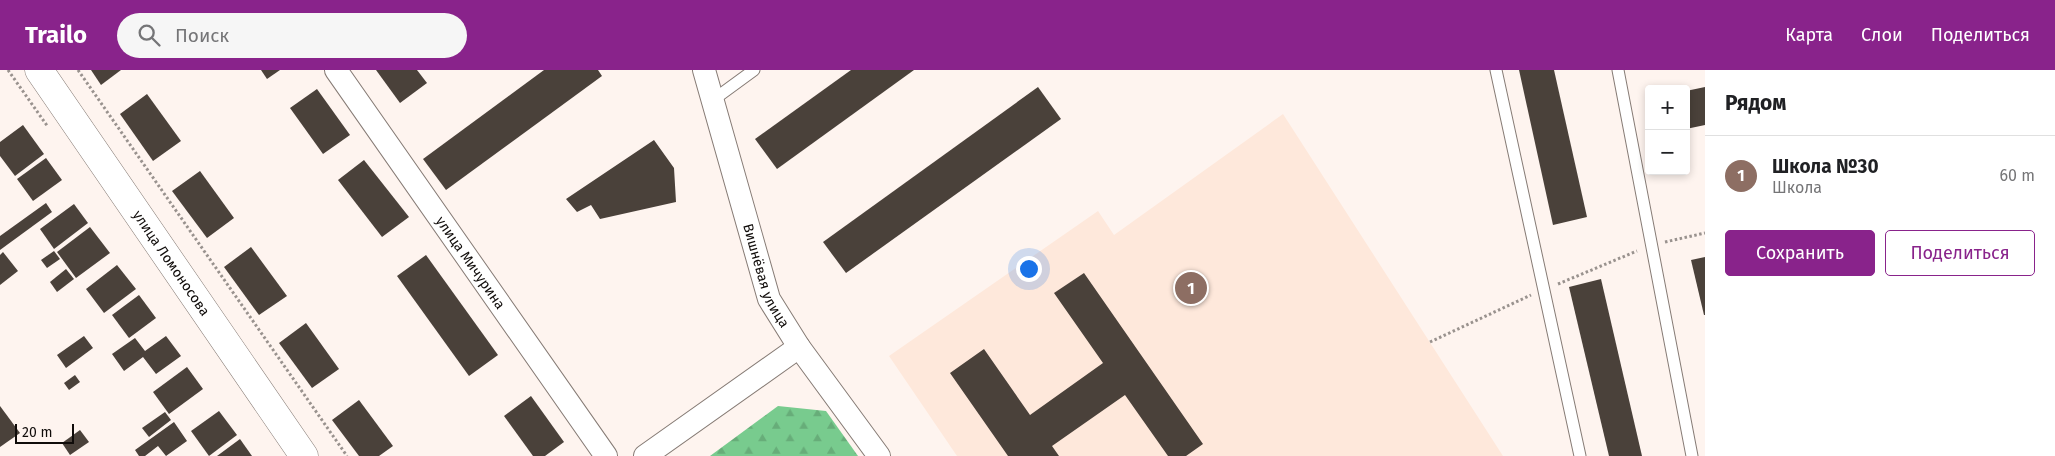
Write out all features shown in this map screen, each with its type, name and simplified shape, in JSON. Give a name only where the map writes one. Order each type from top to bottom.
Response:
[{"type":"street","name":"улица Ломоносова","points":[[38,70],[304,456]]},
{"type":"street","name":"улица Мичурина","points":[[336,70],[606,456]]},
{"type":"street","name":"Вишнёвая улица","points":[[704,70],[769,299],[799,346],[879,456]]},
{"type":"street","points":[[645,456],[799,346]]},
{"type":"lane","points":[[712,100],[754,70]]},
{"type":"lane","points":[[1496,70],[1542,290],[1580,456]]},
{"type":"lane","points":[[1618,70],[1692,456]]},
{"type":"path","points":[[78,70],[347,456]]},
{"type":"path","points":[[1430,342],[1542,290],[1651,245],[1705,233]]},
{"type":"shaded area","points":[[1283,114],[1503,456],[957,456],[889,356],[1098,211],[1114,235]]},
{"type":"green space","points":[[778,406],[826,411],[858,456],[710,456]]},
{"type":"building","points":[[91,70],[121,70],[101,85]]},
{"type":"building","points":[[261,70],[280,70],[267,79]]},
{"type":"building","points":[[376,70],[417,70],[427,83],[400,103]]},
{"type":"building","points":[[544,70],[598,70],[602,76],[446,190],[423,159]]},
{"type":"building","points":[[851,70],[914,70],[777,169],[755,139]]},
{"type":"building","points":[[1519,70],[1554,70],[1587,217],[1553,225]]},
{"type":"building","points":[[1038,87],[1061,119],[846,273],[823,242]]},
{"type":"building","points":[[1705,87],[1705,125],[1690,128],[1690,90]]},
{"type":"building","points":[[317,89],[350,135],[323,154],[290,108]]},
{"type":"building","points":[[147,94],[181,141],[153,161],[120,114]]},
{"type":"building","points":[[23,125],[44,154],[15,176],[0,156],[0,142]]},
{"type":"building","points":[[654,140],[674,168],[676,202],[600,219],[591,205],[577,212],[566,199]]},
{"type":"building","points":[[46,158],[62,180],[33,201],[17,179]]},
{"type":"building","points":[[364,160],[409,217],[382,237],[338,180]]},
{"type":"building","points":[[200,171],[234,218],[207,238],[172,191]]},
{"type":"building","points":[[46,203],[52,212],[0,250],[0,236]]},
{"type":"building","points":[[74,204],[88,223],[54,249],[40,229]]},
{"type":"building","points":[[90,227],[110,253],[76,278],[57,252]]},
{"type":"building","points":[[251,247],[287,296],[259,315],[224,267]]},
{"type":"building","points":[[54,251],[60,259],[47,268],[41,260]]},
{"type":"building","points":[[3,252],[18,271],[0,285],[0,255]]},
{"type":"building","points":[[426,255],[498,355],[469,376],[397,276]]},
{"type":"building","points":[[1705,257],[1705,315],[1704,315],[1691,260]]},
{"type":"building","points":[[117,265],[136,289],[104,313],[86,289]]},
{"type":"building","points":[[66,269],[74,279],[57,292],[50,282]]},
{"type":"building","points":[[1084,273],[1203,444],[1186,456],[1168,456],[1125,395],[1052,446],[1059,456],[1008,456],[950,373],[984,349],[1030,415],[1103,363],[1054,293]]},
{"type":"building","points":[[1601,279],[1642,456],[1609,456],[1569,287]]},
{"type":"building","points":[[139,295],[156,318],[129,338],[112,315]]},
{"type":"building","points":[[306,323],[339,369],[312,388],[279,343]]},
{"type":"building","points":[[84,336],[93,348],[66,368],[57,355]]},
{"type":"building","points":[[166,336],[181,356],[156,374],[143,357],[124,371],[112,354],[135,338],[145,351]]},
{"type":"building","points":[[187,367],[203,389],[169,414],[153,392]]},
{"type":"building","points":[[75,375],[80,382],[69,390],[64,383]]},
{"type":"building","points":[[531,396],[564,442],[545,456],[533,456],[504,416]]},
{"type":"building","points":[[359,400],[393,446],[379,456],[359,456],[332,420]]},
{"type":"building","points":[[0,406],[20,433],[0,447]]},
{"type":"building","points":[[219,411],[237,435],[209,456],[191,431]]},
{"type":"building","points":[[165,412],[171,420],[149,437],[142,428]]},
{"type":"building","points":[[174,422],[187,441],[166,456],[158,446],[145,456],[139,456],[135,450]]},
{"type":"building","points":[[80,430],[89,442],[70,455],[62,443]]},
{"type":"building","points":[[240,439],[252,456],[217,456]]},
{"type":"place","name":"Школа №30","points":[[1191,288]]}]
